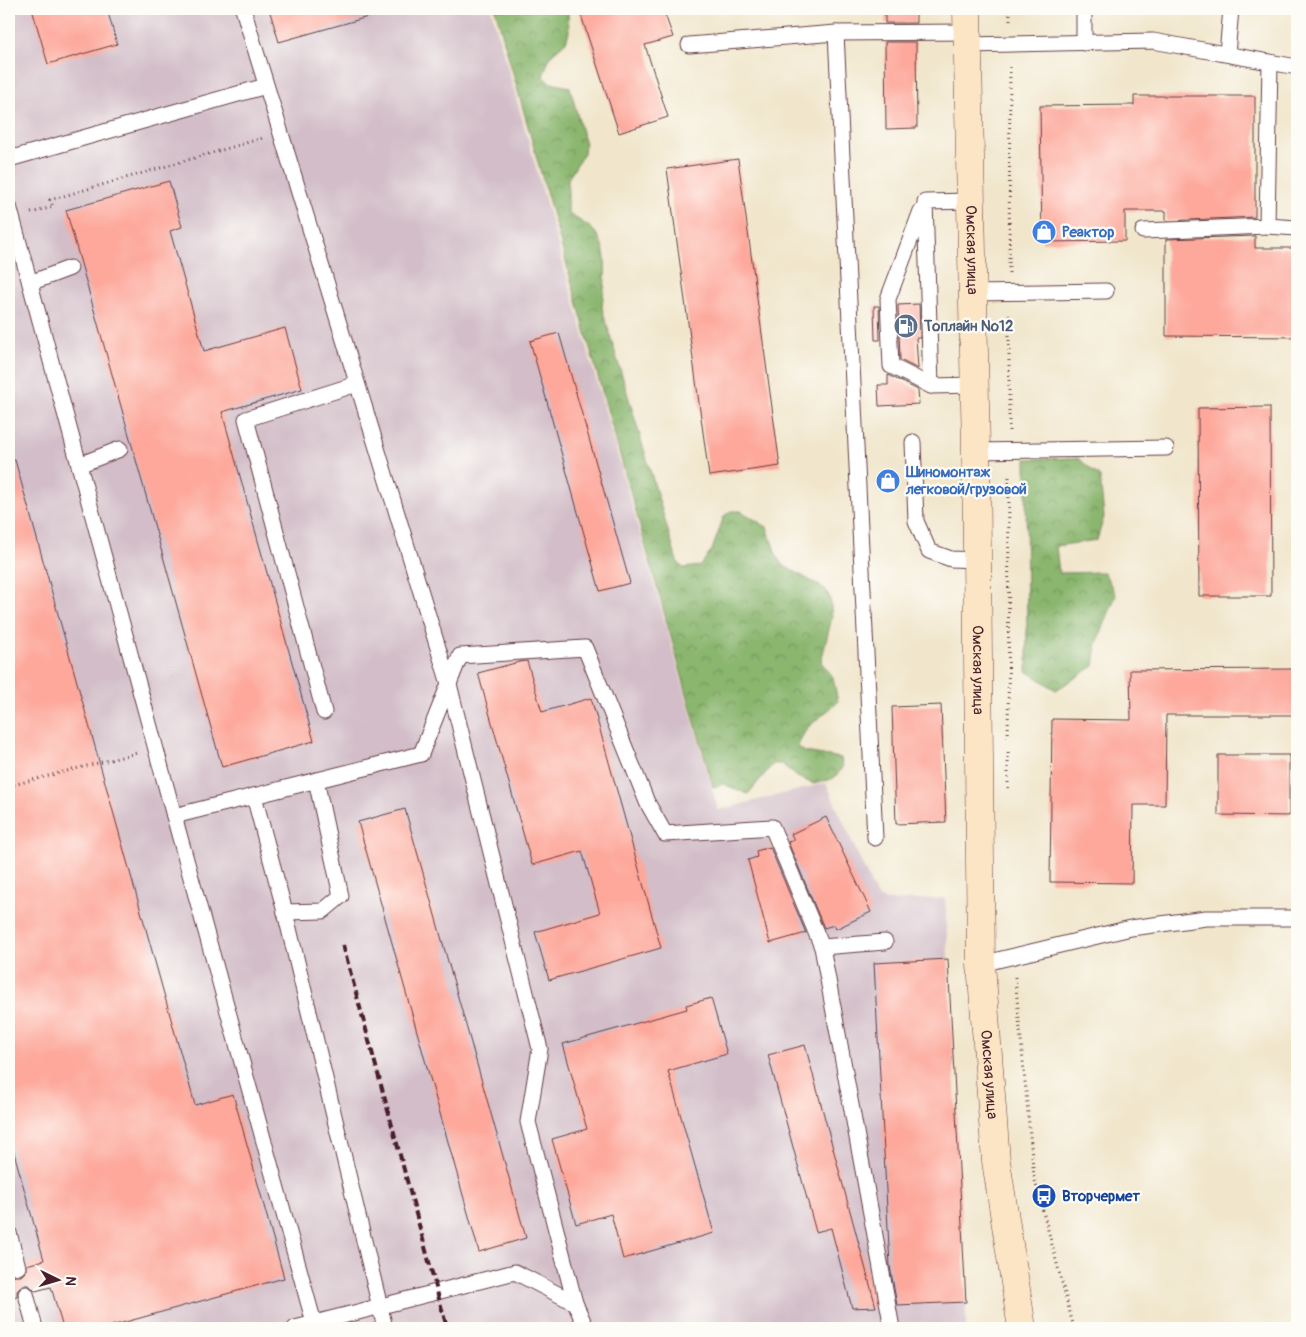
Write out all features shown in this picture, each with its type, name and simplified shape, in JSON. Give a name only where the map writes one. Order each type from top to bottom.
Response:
[{"type":"street","name":"Омская улица","points":[[967,29],[976,451],[981,964],[996,1161],[1022,1328]]},
{"type":"lane","points":[[243,9],[449,684],[540,1049],[528,1122],[575,1303],[586,1328]]},
{"type":"lane","points":[[1084,9],[1084,43]]},
{"type":"lane","points":[[1227,54],[1231,9]]},
{"type":"lane","points":[[689,46],[836,33],[967,29],[1010,44],[1153,41],[1297,67]]},
{"type":"lane","points":[[836,33],[874,838]]},
{"type":"lane","points":[[1267,226],[1270,62]]},
{"type":"lane","points":[[9,159],[266,86]]},
{"type":"lane","points":[[924,202],[971,201]]},
{"type":"lane","points":[[924,202],[931,386]]},
{"type":"lane","points":[[924,202],[888,299],[891,366],[931,386],[975,385]]},
{"type":"lane","points":[[10,212],[314,1323]]},
{"type":"lane","points":[[1143,231],[1267,226],[1297,228]]},
{"type":"lane","points":[[30,283],[70,268]]},
{"type":"lane","points":[[973,293],[1106,291]]},
{"type":"lane","points":[[324,712],[246,419],[357,384]]},
{"type":"lane","points":[[913,442],[916,522],[929,551],[951,559],[977,560]]},
{"type":"lane","points":[[976,451],[1166,448]]},
{"type":"lane","points":[[79,465],[120,449]]},
{"type":"lane","points":[[174,816],[421,754],[460,656],[585,648],[647,802],[665,834],[772,827],[822,948],[892,1328]]},
{"type":"lane","points":[[285,912],[323,911],[341,896],[316,780]]},
{"type":"lane","points":[[254,796],[285,912],[385,1328]]},
{"type":"lane","points":[[981,964],[1131,928],[1206,918],[1297,918]]},
{"type":"lane","points":[[822,948],[885,942]]},
{"type":"lane","points":[[9,1234],[18,1267]]},
{"type":"lane","points":[[295,1328],[515,1272],[575,1303]]},
{"type":"lane","points":[[26,1294],[35,1328]]},
{"type":"path","points":[[1008,790],[1010,44]]},
{"type":"path","points":[[10,212],[53,207],[50,200],[281,132]]},
{"type":"path","points":[[9,786],[156,748]]},
{"type":"path","points":[[1013,956],[1034,1177],[1074,1328]]},
{"type":"shaded area","points":[[9,9],[491,9],[718,810],[826,783],[876,895],[886,901],[945,898],[966,1328],[9,1328]]},
{"type":"green space","points":[[495,9],[567,9],[568,11],[569,32],[566,42],[550,56],[543,76],[551,83],[570,87],[585,144],[584,153],[568,179],[568,213],[594,231],[603,249],[606,268],[602,308],[677,561],[683,568],[700,566],[712,550],[724,516],[731,511],[741,511],[767,527],[777,557],[783,565],[825,589],[830,598],[832,617],[821,662],[833,677],[838,702],[807,728],[797,746],[805,752],[841,758],[843,768],[834,778],[814,784],[797,777],[782,764],[773,764],[748,794],[723,784],[713,787]]},
{"type":"green space","points":[[1078,458],[1100,477],[1104,517],[1097,540],[1056,546],[1059,573],[1104,572],[1116,595],[1097,643],[1094,666],[1056,690],[1027,671],[1026,459]]},
{"type":"building","points":[[32,9],[107,9],[117,44],[48,64]]},
{"type":"building","points":[[269,9],[374,9],[375,15],[279,42]]},
{"type":"building","points":[[579,9],[633,9],[635,15],[663,9],[673,37],[645,45],[668,117],[619,133]]},
{"type":"building","points":[[885,9],[916,9],[916,23],[885,23]]},
{"type":"building","points":[[885,42],[916,42],[917,128],[886,129]]},
{"type":"building","points":[[1134,96],[1255,96],[1255,217],[1166,221],[1166,211],[1125,211],[1125,241],[1042,242],[1040,106],[1134,105]]},
{"type":"building","points":[[738,159],[780,466],[709,476],[667,169]]},
{"type":"building","points":[[169,181],[182,227],[170,231],[204,351],[285,328],[302,389],[222,412],[314,741],[222,767],[66,210]]},
{"type":"building","points":[[1255,236],[1255,248],[1297,248],[1297,337],[1166,336],[1166,239]]},
{"type":"building","points":[[919,304],[920,338],[916,338],[918,369],[900,360],[898,305]]},
{"type":"building","points":[[874,306],[879,306],[880,340],[875,340]]},
{"type":"building","points":[[559,333],[630,583],[600,591],[530,341]]},
{"type":"building","points":[[888,375],[918,390],[919,404],[879,406],[878,385],[888,385]]},
{"type":"building","points":[[1270,407],[1271,596],[1199,596],[1198,408]]},
{"type":"building","points":[[15,460],[195,1105],[233,1094],[284,1278],[104,1328],[63,1328],[51,1287],[35,1291],[29,1285],[23,1285],[17,1291],[17,1296],[9,1299],[9,1270],[15,1276],[21,1276],[27,1270],[27,1265],[44,1260],[9,1135],[9,461]]},
{"type":"building","points":[[527,661],[542,712],[591,698],[661,948],[549,980],[535,932],[600,913],[582,851],[532,865],[478,673]]},
{"type":"building","points":[[1297,669],[1297,715],[1166,715],[1165,805],[1133,805],[1132,883],[1050,882],[1052,719],[1131,720],[1130,670]]},
{"type":"building","points":[[941,705],[946,822],[896,824],[892,707]]},
{"type":"building","points":[[1218,755],[1289,755],[1289,816],[1218,815]]},
{"type":"building","points":[[405,809],[526,1238],[479,1252],[358,822]]},
{"type":"building","points":[[826,817],[871,912],[836,929],[834,925],[824,928],[788,842],[794,840],[791,834]]},
{"type":"building","points":[[770,847],[806,933],[770,943],[748,860],[757,857],[756,851]]},
{"type":"building","points":[[948,959],[966,1302],[897,1305],[890,1266],[874,963]]},
{"type":"building","points":[[711,998],[727,1054],[668,1071],[714,1233],[623,1259],[611,1214],[576,1224],[552,1139],[587,1129],[563,1044],[687,1009],[686,1005]]},
{"type":"building","points":[[805,1045],[876,1307],[852,1308],[831,1228],[816,1232],[768,1055]]},
{"type":"railway","points":[[343,945],[447,1328]]},
{"type":"place","name":"Реактор","points":[[1044,232]]},
{"type":"place","name":"Топлайн №12","points":[[906,326]]},
{"type":"place","name":"Шиномонтаж легковой/грузовой","points":[[888,481]]},
{"type":"place","name":"Вторчермет","points":[[1044,1196]]}]
